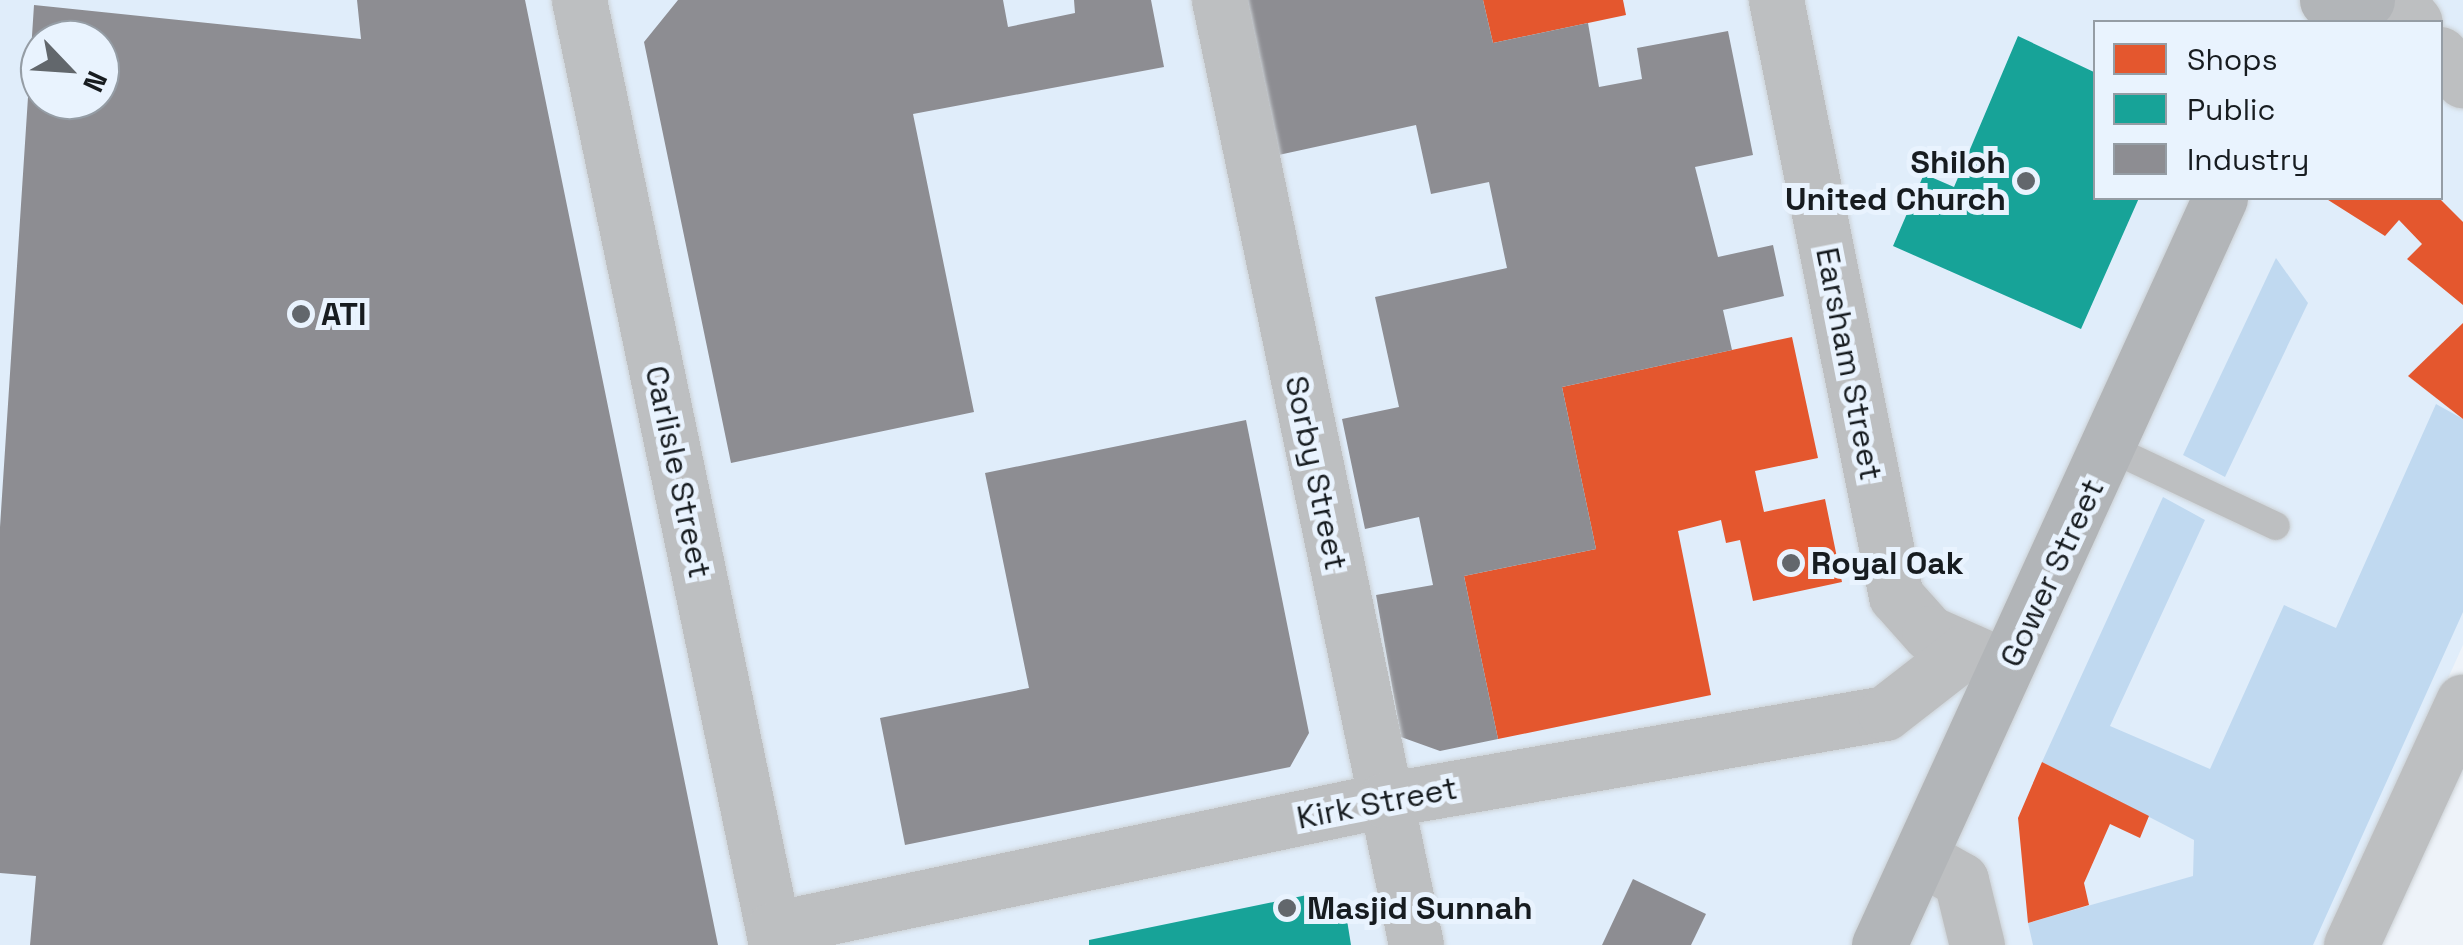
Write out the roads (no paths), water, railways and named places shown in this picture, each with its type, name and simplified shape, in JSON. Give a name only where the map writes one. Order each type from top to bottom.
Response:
[{"type":"main road","points":[[2327,0],[2367,0]]},
{"type":"main road","name":"Gower Street","points":[[1879,945],[1920,857],[1987,659],[2110,448],[2219,200]]},
{"type":"street","name":"Carlisle Street","points":[[579,0],[775,937]]},
{"type":"street","name":"Sorby Street","points":[[1219,0],[1416,945]]},
{"type":"street","name":"Earsham Street","points":[[1776,0],[1896,596],[1929,632],[1987,659]]},
{"type":"street","points":[[2398,0],[2413,20]]},
{"type":"street","points":[[2443,57],[2463,80]]},
{"type":"street","name":"Kirk Street","points":[[775,937],[1384,800],[1885,713],[1987,659]]},
{"type":"street","points":[[2351,945],[2463,702]]},
{"type":"street","points":[[1920,857],[1962,880],[1977,945]]},
{"type":"lane","points":[[2110,448],[2276,526]]},
{"type":"place","name":"Shiloh United Church","points":[[2026,181]]},
{"type":"place","name":"ATI","points":[[301,314]]},
{"type":"place","name":"Royal Oak","points":[[1791,563]]},
{"type":"place","name":"Masjid Sunnah","points":[[1287,908]]}]
